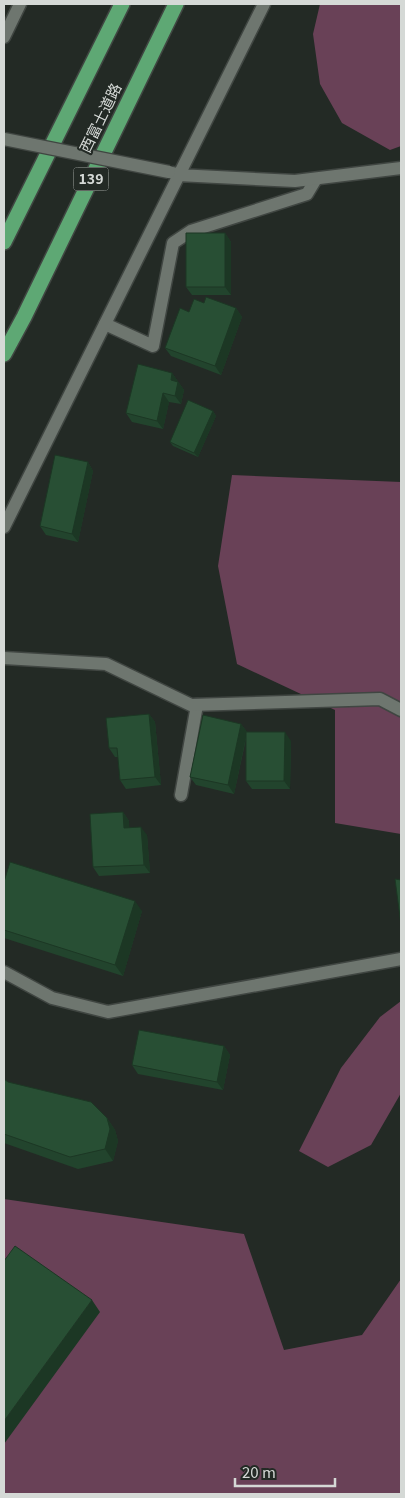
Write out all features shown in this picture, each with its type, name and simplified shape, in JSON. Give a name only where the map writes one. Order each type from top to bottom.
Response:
[{"type":"highway","points":[[4,242],[122,4]]},
{"type":"highway","name":"西富士道路","points":[[4,354],[24,317],[176,4]]},
{"type":"street","points":[[4,37],[20,4]]},
{"type":"street","points":[[4,527],[105,324],[174,174],[264,4]]},
{"type":"street","points":[[4,139],[174,174],[295,181],[401,168]]},
{"type":"street","points":[[105,324],[153,346],[173,243],[191,230],[308,194],[316,179]]},
{"type":"street","points":[[4,658],[106,664],[191,705],[380,699],[401,710]]},
{"type":"street","points":[[181,795],[197,704]]},
{"type":"street","points":[[4,972],[52,998],[108,1012],[401,959]]},
{"type":"shaded area","points":[[320,4],[401,4],[401,146],[390,150],[342,123],[320,84],[313,34]]},
{"type":"shaded area","points":[[232,475],[401,482],[401,834],[335,823],[335,710],[237,664],[218,566]]},
{"type":"shaded area","points":[[401,1001],[401,1093],[371,1145],[328,1167],[299,1151],[341,1068],[380,1017]]},
{"type":"shaded area","points":[[4,1199],[244,1234],[284,1350],[362,1335],[401,1279],[401,1494],[4,1494]]},
{"type":"building","points":[[186,233],[225,233],[225,287],[186,287]]},
{"type":"building","points":[[206,297],[236,308],[215,366],[165,348],[180,308],[189,312],[194,299],[204,303]]},
{"type":"building","points":[[138,364],[172,373],[171,380],[178,382],[175,396],[163,393],[157,421],[126,413]]},
{"type":"building","points":[[188,400],[213,411],[194,453],[170,442]]},
{"type":"building","points":[[55,455],[88,462],[72,534],[40,526]]},
{"type":"building","points":[[149,714],[155,777],[120,780],[117,748],[109,748],[106,718]]},
{"type":"building","points":[[203,715],[241,724],[228,785],[190,777]]},
{"type":"building","points":[[246,732],[285,732],[284,781],[246,781]]},
{"type":"building","points":[[123,812],[124,828],[141,827],[144,865],[93,867],[90,814]]},
{"type":"building","points":[[10,862],[135,901],[115,965],[4,930],[4,882]]},
{"type":"building","points":[[395,879],[401,880],[401,925]]},
{"type":"building","points":[[139,1030],[224,1046],[217,1082],[132,1065]]},
{"type":"building","points":[[4,1079],[8,1082],[91,1102],[107,1118],[110,1129],[105,1149],[70,1157],[4,1134]]},
{"type":"building","points":[[15,1246],[92,1300],[4,1421],[4,1261]]}]
